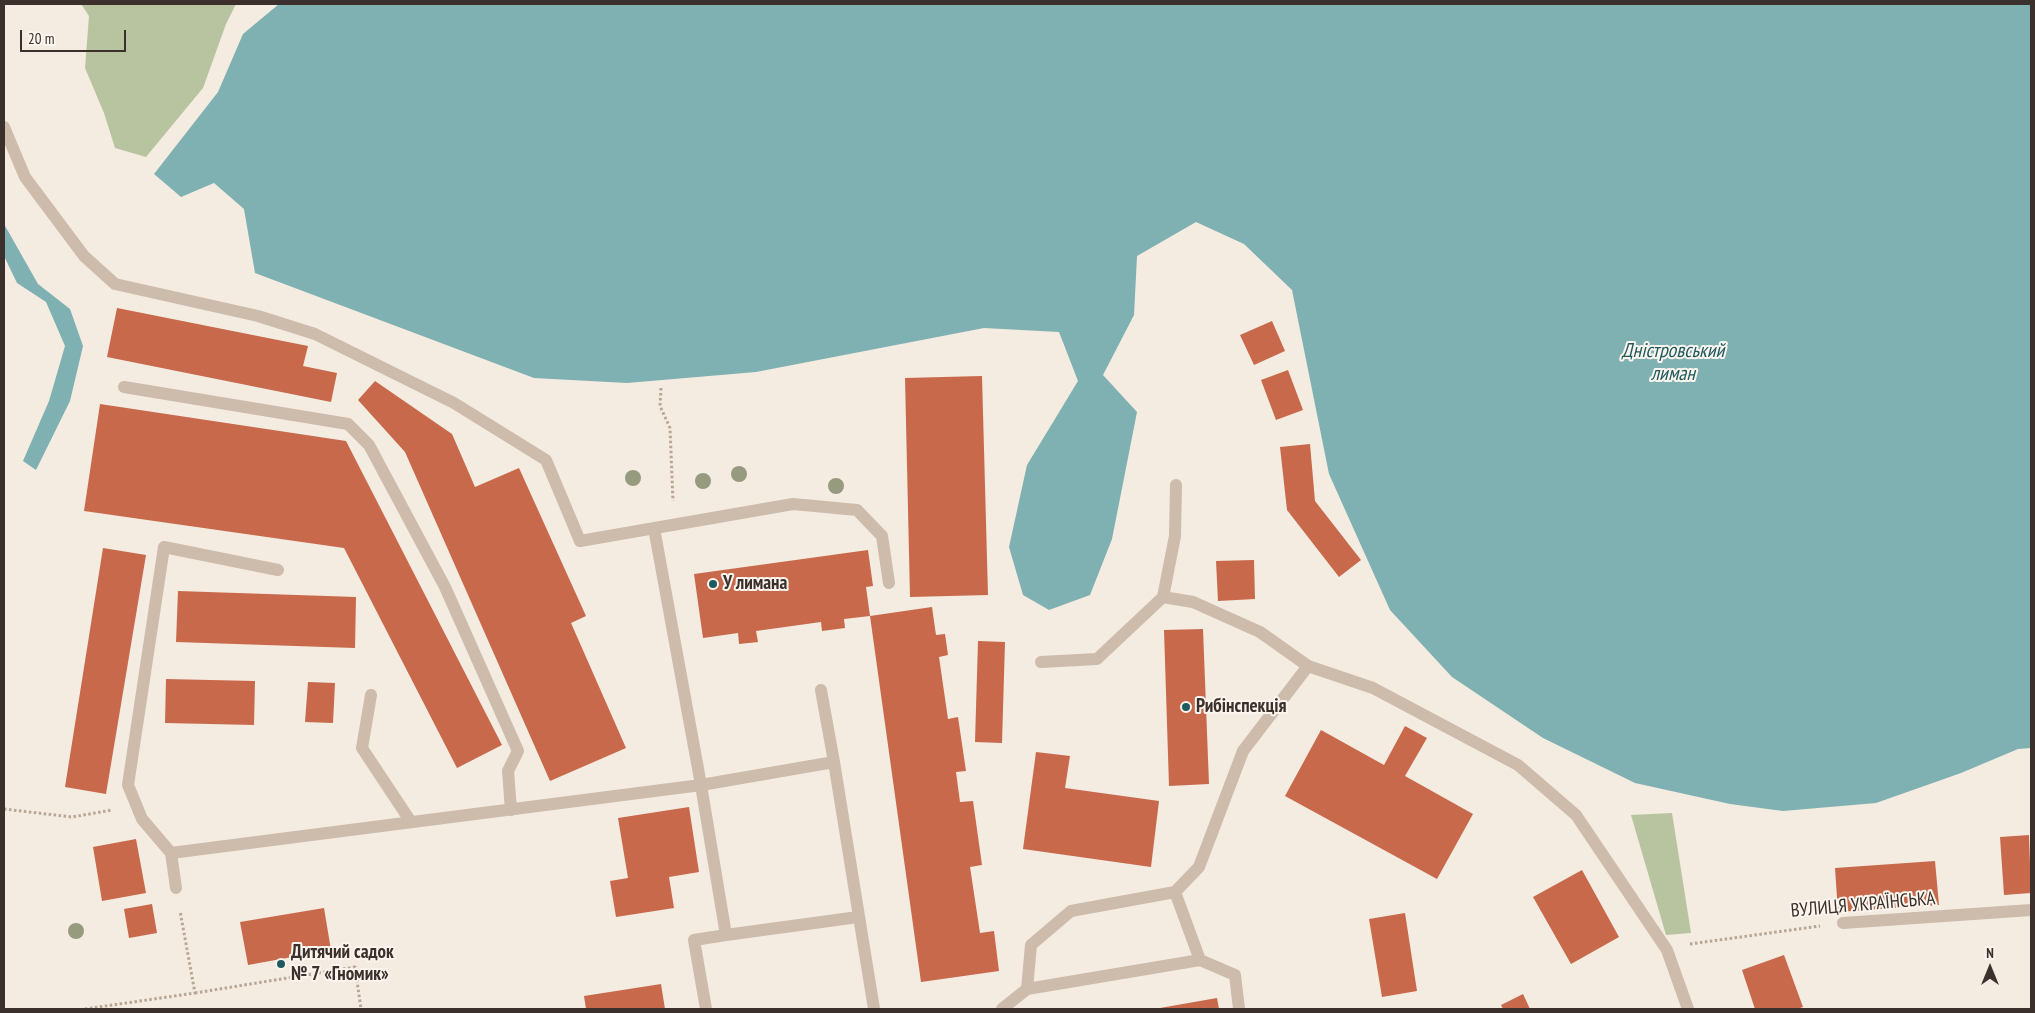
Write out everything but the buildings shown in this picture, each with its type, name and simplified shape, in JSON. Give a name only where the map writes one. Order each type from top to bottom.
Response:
[{"type":"street","points":[[4,127],[25,177],[84,256],[115,284],[258,316],[315,334],[454,403],[546,460],[580,541],[793,504],[857,510],[882,536],[889,583]]},
{"type":"street","points":[[124,386],[348,424],[369,445],[445,587],[518,750],[508,770],[511,810]]},
{"type":"street","points":[[1041,662],[1097,659],[1163,597],[1175,536],[1176,485]]},
{"type":"street","points":[[654,528],[701,785],[726,936]]},
{"type":"street","points":[[176,888],[171,853],[142,819],[128,785],[164,547],[278,570]]},
{"type":"street","points":[[1163,597],[1193,602],[1260,632],[1308,666],[1373,688],[1518,765],[1576,815],[1667,950],[1688,1009]]},
{"type":"street","points":[[1027,989],[1031,946],[1071,911],[1175,892],[1199,866],[1243,751],[1308,666]]},
{"type":"street","points":[[821,690],[874,1009]]},
{"type":"street","points":[[371,695],[362,748],[412,822]]},
{"type":"street","points":[[171,853],[701,785],[834,762]]},
{"type":"street","points":[[1175,892],[1200,960]]},
{"type":"street","name":"ВУЛИЦЯ УКРАЇНСЬКА","points":[[1842,923],[2031,910]]},
{"type":"street","points":[[706,1009],[694,940],[858,917]]},
{"type":"street","points":[[1002,1009],[1027,989],[1200,960],[1235,975],[1239,1009]]},
{"type":"path","points":[[661,388],[660,406],[670,428],[674,524]]},
{"type":"path","points":[[4,809],[72,817],[137,806]]},
{"type":"path","points":[[176,888],[195,993]]},
{"type":"path","name":"ВУЛИЦЯ УКРАЇНСЬКА","points":[[1699,941],[1842,923]]},
{"type":"path","points":[[85,1009],[355,967],[362,1009]]},
{"type":"green space","points":[[81,4],[236,4],[226,24],[203,88],[146,157],[115,148],[104,113],[85,68],[89,16]]},
{"type":"green space","points":[[1672,813],[1691,933],[1666,935],[1631,815]]},
{"type":"water","name":"Дністровський лиман","points":[[279,4],[2031,4],[2031,748],[2018,749],[1961,773],[1876,803],[1783,811],[1730,804],[1635,783],[1543,738],[1452,677],[1390,610],[1329,474],[1292,290],[1244,244],[1196,222],[1137,256],[1134,315],[1103,375],[1137,412],[1112,539],[1090,595],[1049,610],[1023,595],[1009,547],[1027,465],[1078,381],[1059,332],[984,328],[756,372],[627,383],[534,378],[255,273],[244,209],[214,183],[181,197],[154,174],[218,92],[243,34]]},
{"type":"water","points":[[4,224],[38,284],[70,309],[83,346],[70,401],[36,470],[23,461],[49,401],[65,346],[46,302],[17,283],[4,256]]},
{"type":"place","name":"У лимана","points":[[713,584]]},
{"type":"place","name":"Рибінспекція","points":[[1186,707]]},
{"type":"place","name":"Дитячий садок № 7 «Гномик»","points":[[281,964]]}]
